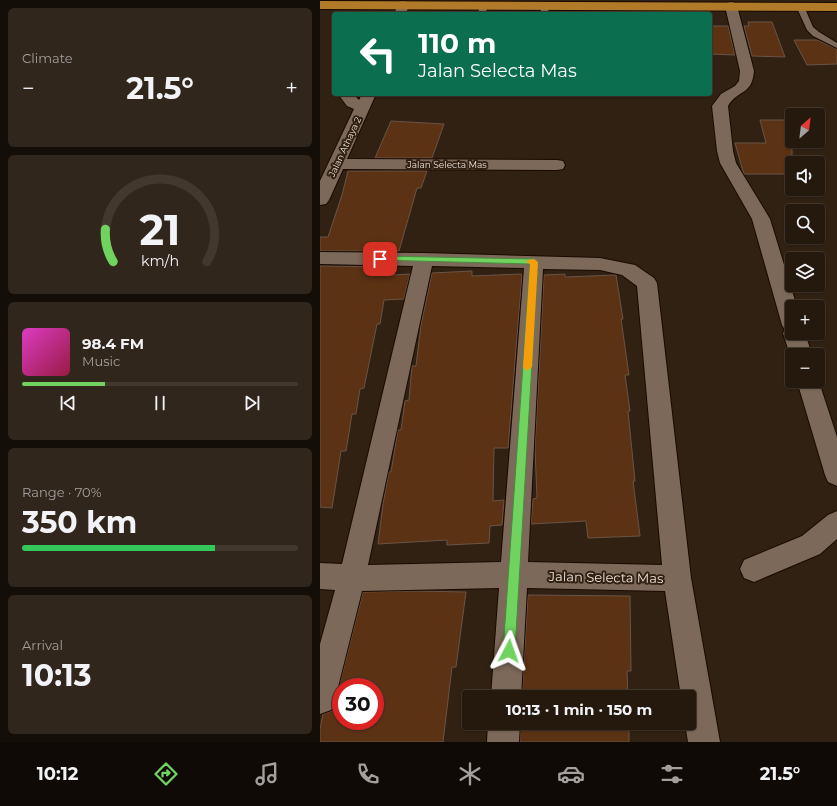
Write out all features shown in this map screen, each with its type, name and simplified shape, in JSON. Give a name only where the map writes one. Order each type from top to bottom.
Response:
[{"type":"highway","points":[[320,5],[401,10],[544,10],[731,6],[837,7]]},
{"type":"street","points":[[731,6],[747,71],[746,82],[740,89],[726,97],[720,106],[725,152],[728,163],[761,219],[785,301]]},
{"type":"street","points":[[347,96],[352,103],[366,101]]},
{"type":"street","name":"Jalan Athaya 2","points":[[320,200],[366,101]]},
{"type":"street","name":"Jalan Selecta Mas","points":[[337,164],[557,165]]},
{"type":"street","points":[[320,258],[424,259],[600,264],[628,270],[647,284],[677,578]]},
{"type":"street","points":[[320,699],[352,578],[424,259]]},
{"type":"street","points":[[506,690],[534,262]]},
{"type":"street","points":[[810,388],[837,475]]},
{"type":"street","points":[[754,570],[811,545],[837,523]]},
{"type":"street","name":"Jalan Selecta Mas","points":[[320,576],[352,578],[514,575],[677,578],[704,742]]},
{"type":"street","points":[[503,742],[504,730]]},
{"type":"lane","points":[[800,6],[813,31],[837,46]]},
{"type":"building","points":[[748,22],[772,22],[785,57],[752,56],[744,26],[749,26]]},
{"type":"building","points":[[712,26],[728,26],[735,55],[712,54]]},
{"type":"building","points":[[794,40],[817,40],[837,49],[837,64],[807,65]]},
{"type":"building","points":[[760,120],[785,120],[785,148],[792,148],[792,156],[785,156],[785,174],[744,174],[735,143],[766,143]]},
{"type":"building","points":[[391,121],[444,124],[432,158],[375,158]]},
{"type":"building","points":[[348,171],[427,171],[421,188],[417,188],[399,251],[320,251],[320,237],[328,237],[342,195]]},
{"type":"building","points":[[320,266],[394,267],[392,275],[410,274],[404,299],[384,300],[380,324],[377,324],[364,388],[360,389],[356,414],[352,414],[346,451],[341,451],[332,508],[320,507]]},
{"type":"building","points":[[472,271],[472,276],[521,274],[522,276],[508,448],[494,448],[493,501],[504,500],[502,525],[490,526],[489,543],[447,545],[447,540],[378,544],[389,472],[391,472],[398,430],[401,430],[405,401],[409,400],[412,366],[416,366],[421,325],[432,273]]},
{"type":"building","points":[[565,274],[565,277],[616,275],[623,319],[621,319],[629,375],[625,375],[630,411],[628,411],[635,481],[633,481],[640,536],[588,538],[586,521],[531,524],[533,499],[537,498],[535,448],[544,275]]},
{"type":"building","points":[[363,592],[466,592],[456,667],[452,667],[443,742],[320,742],[320,729],[323,714],[332,711],[332,730],[384,730],[384,678],[341,678]]},
{"type":"building","points":[[528,595],[630,596],[631,671],[627,671],[628,690],[522,690]]},
{"type":"building","points":[[521,730],[629,730],[629,742],[520,742]]},
{"type":"slow traffic","points":[[527,367],[534,262],[530,262]]},
{"type":"route","points":[[380,259],[534,262],[509,651]]}]
